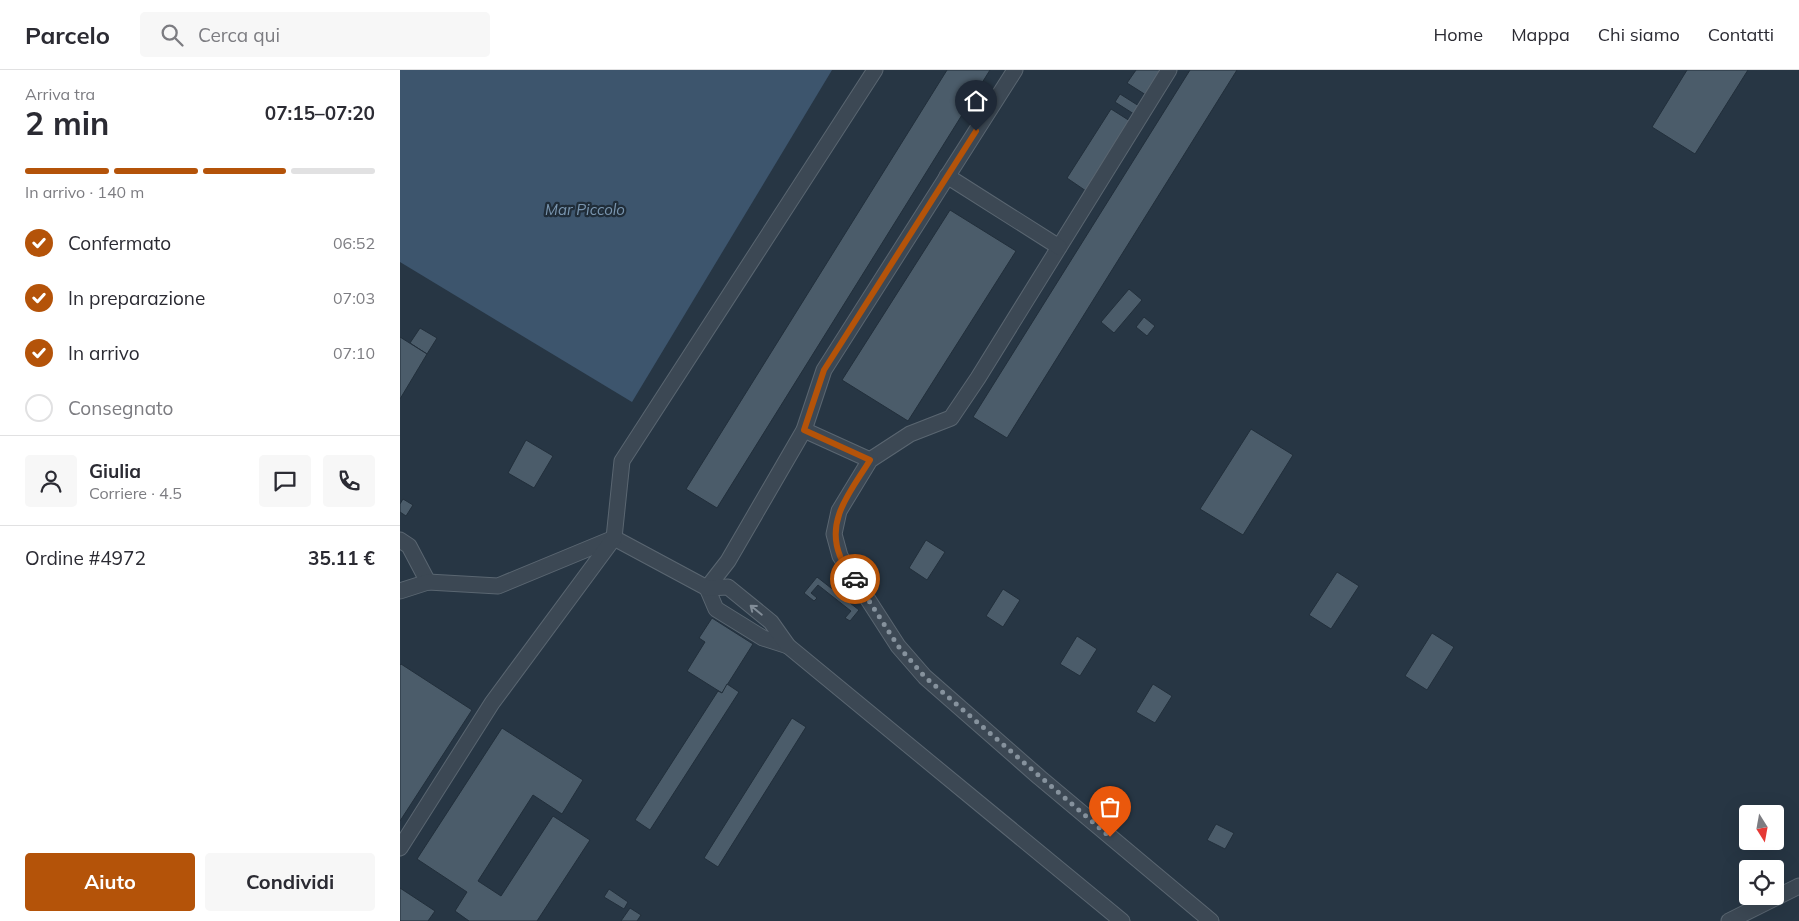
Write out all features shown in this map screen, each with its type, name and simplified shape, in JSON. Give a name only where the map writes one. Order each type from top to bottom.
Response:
[{"type":"lane","points":[[400,848],[492,703],[614,538],[622,461],[875,70]]},
{"type":"lane","points":[[706,588],[728,561],[804,430],[824,370],[1015,70]]},
{"type":"lane","points":[[1169,70],[978,378],[950,418],[910,434],[870,460],[839,511],[834,534],[840,556],[898,646],[925,677],[1211,921]]},
{"type":"lane","points":[[947,176],[1059,247]]},
{"type":"lane","points":[[804,430],[870,460]]},
{"type":"lane","points":[[400,592],[428,582],[498,586],[614,538]]},
{"type":"lane","points":[[614,538],[706,588],[728,587],[771,622],[788,646],[1122,921]]},
{"type":"lane","points":[[400,540],[409,546],[428,582]]},
{"type":"lane","points":[[706,588],[716,609],[763,638],[788,646]]},
{"type":"lane","points":[[1729,921],[1799,886]]},
{"type":"water","name":"Mar Piccolo","points":[[400,70],[832,70],[632,402],[400,262]]},
{"type":"building","points":[[947,70],[990,70],[717,508],[686,489]]},
{"type":"building","points":[[1136,70],[1162,70],[1146,95],[1127,83]]},
{"type":"building","points":[[1190,70],[1237,70],[1007,438],[973,417]]},
{"type":"building","points":[[1687,70],[1748,70],[1695,154],[1652,127]]},
{"type":"building","points":[[1120,94],[1139,106],[1134,114],[1115,102]]},
{"type":"building","points":[[1111,109],[1130,121],[1086,191],[1067,178]]},
{"type":"building","points":[[950,210],[1016,251],[908,421],[842,380]]},
{"type":"building","points":[[1129,289],[1142,300],[1114,333],[1101,322]]},
{"type":"building","points":[[1144,317],[1155,326],[1147,336],[1136,327]]},
{"type":"building","points":[[420,328],[437,338],[427,354],[410,343]]},
{"type":"building","points":[[400,337],[427,354],[400,399]]},
{"type":"building","points":[[1251,429],[1293,455],[1243,535],[1200,509]]},
{"type":"building","points":[[526,440],[553,456],[534,488],[508,473]]},
{"type":"building","points":[[403,499],[413,505],[406,516],[400,512],[400,504]]},
{"type":"building","points":[[926,540],[945,552],[927,580],[909,568]]},
{"type":"building","points":[[1337,572],[1359,586],[1331,629],[1309,615]]},
{"type":"building","points":[[817,577],[859,610],[850,621],[845,618],[851,611],[818,585],[811,593],[817,598],[814,601],[804,593]]},
{"type":"building","points":[[1003,589],[1020,600],[1003,627],[986,616]]},
{"type":"building","points":[[712,618],[753,644],[722,693],[687,671],[705,642],[699,638]]},
{"type":"building","points":[[1432,633],[1454,647],[1427,690],[1405,676]]},
{"type":"building","points":[[1077,636],[1097,649],[1080,676],[1060,664]]},
{"type":"building","points":[[400,665],[472,710],[400,821]]},
{"type":"building","points":[[727,684],[739,692],[650,830],[635,820],[718,691],[722,693]]},
{"type":"building","points":[[1153,684],[1172,696],[1155,723],[1136,712]]},
{"type":"building","points":[[792,718],[806,727],[718,867],[704,858]]},
{"type":"building","points":[[502,728],[583,780],[562,814],[533,795],[478,881],[501,896],[553,816],[590,840],[537,921],[469,921],[455,911],[467,892],[417,859]]},
{"type":"building","points":[[1216,824],[1234,833],[1225,849],[1207,840]]},
{"type":"building","points":[[400,888],[435,911],[428,921],[400,921]]},
{"type":"building","points":[[609,889],[628,902],[624,909],[604,897]]},
{"type":"building","points":[[630,908],[641,915],[637,921],[621,921]]},
{"type":"way so far","points":[[855,579],[898,646],[925,677],[1110,837]]},
{"type":"route","points":[[855,579],[840,556],[834,534],[839,511],[870,460],[804,430],[824,370],[976,131]]}]
